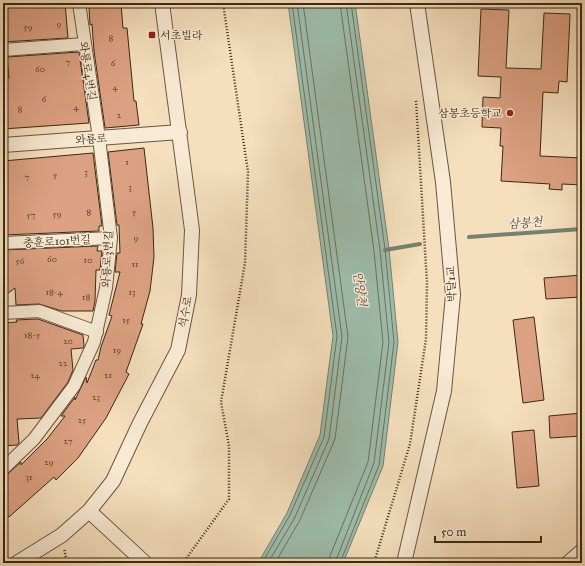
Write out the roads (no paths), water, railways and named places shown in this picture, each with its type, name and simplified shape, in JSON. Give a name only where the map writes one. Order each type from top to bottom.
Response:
[{"type":"street","name":"와룡로4번길","points":[[79,3],[99,138]]},
{"type":"street","name":"석수로","points":[[17,563],[62,535],[89,511],[113,480],[140,423],[178,350],[189,295],[192,230],[162,3]]},
{"type":"street","name":"박달1교","points":[[404,563],[444,391],[453,295],[443,182],[417,3]]},
{"type":"street","points":[[3,50],[84,44]]},
{"type":"street","name":"와룡로","points":[[3,145],[180,132]]},
{"type":"street","name":"와룡로3번길","points":[[3,469],[34,440],[74,386],[97,332],[106,288],[110,238],[99,138]]},
{"type":"street","name":"충훈로101번길","points":[[3,243],[110,238]]},
{"type":"street","points":[[3,313],[39,311],[97,332]]},
{"type":"street","points":[[89,511],[145,563]]},
{"type":"street","points":[[568,563],[582,551]]},
{"type":"water","name":"안양천","points":[[288,3],[355,3],[389,249],[398,342],[383,466],[343,563],[258,563],[287,513],[320,435],[333,336]]},
{"type":"waterway","name":"삼봉천","points":[[469,237],[582,229]]},
{"type":"waterway","name":"삼봉천","points":[[385,250],[420,244]]},
{"type":"place","name":"서초빌라","points":[[152,35]]},
{"type":"place","name":"삼봉초등학교","points":[[510,113]]}]
